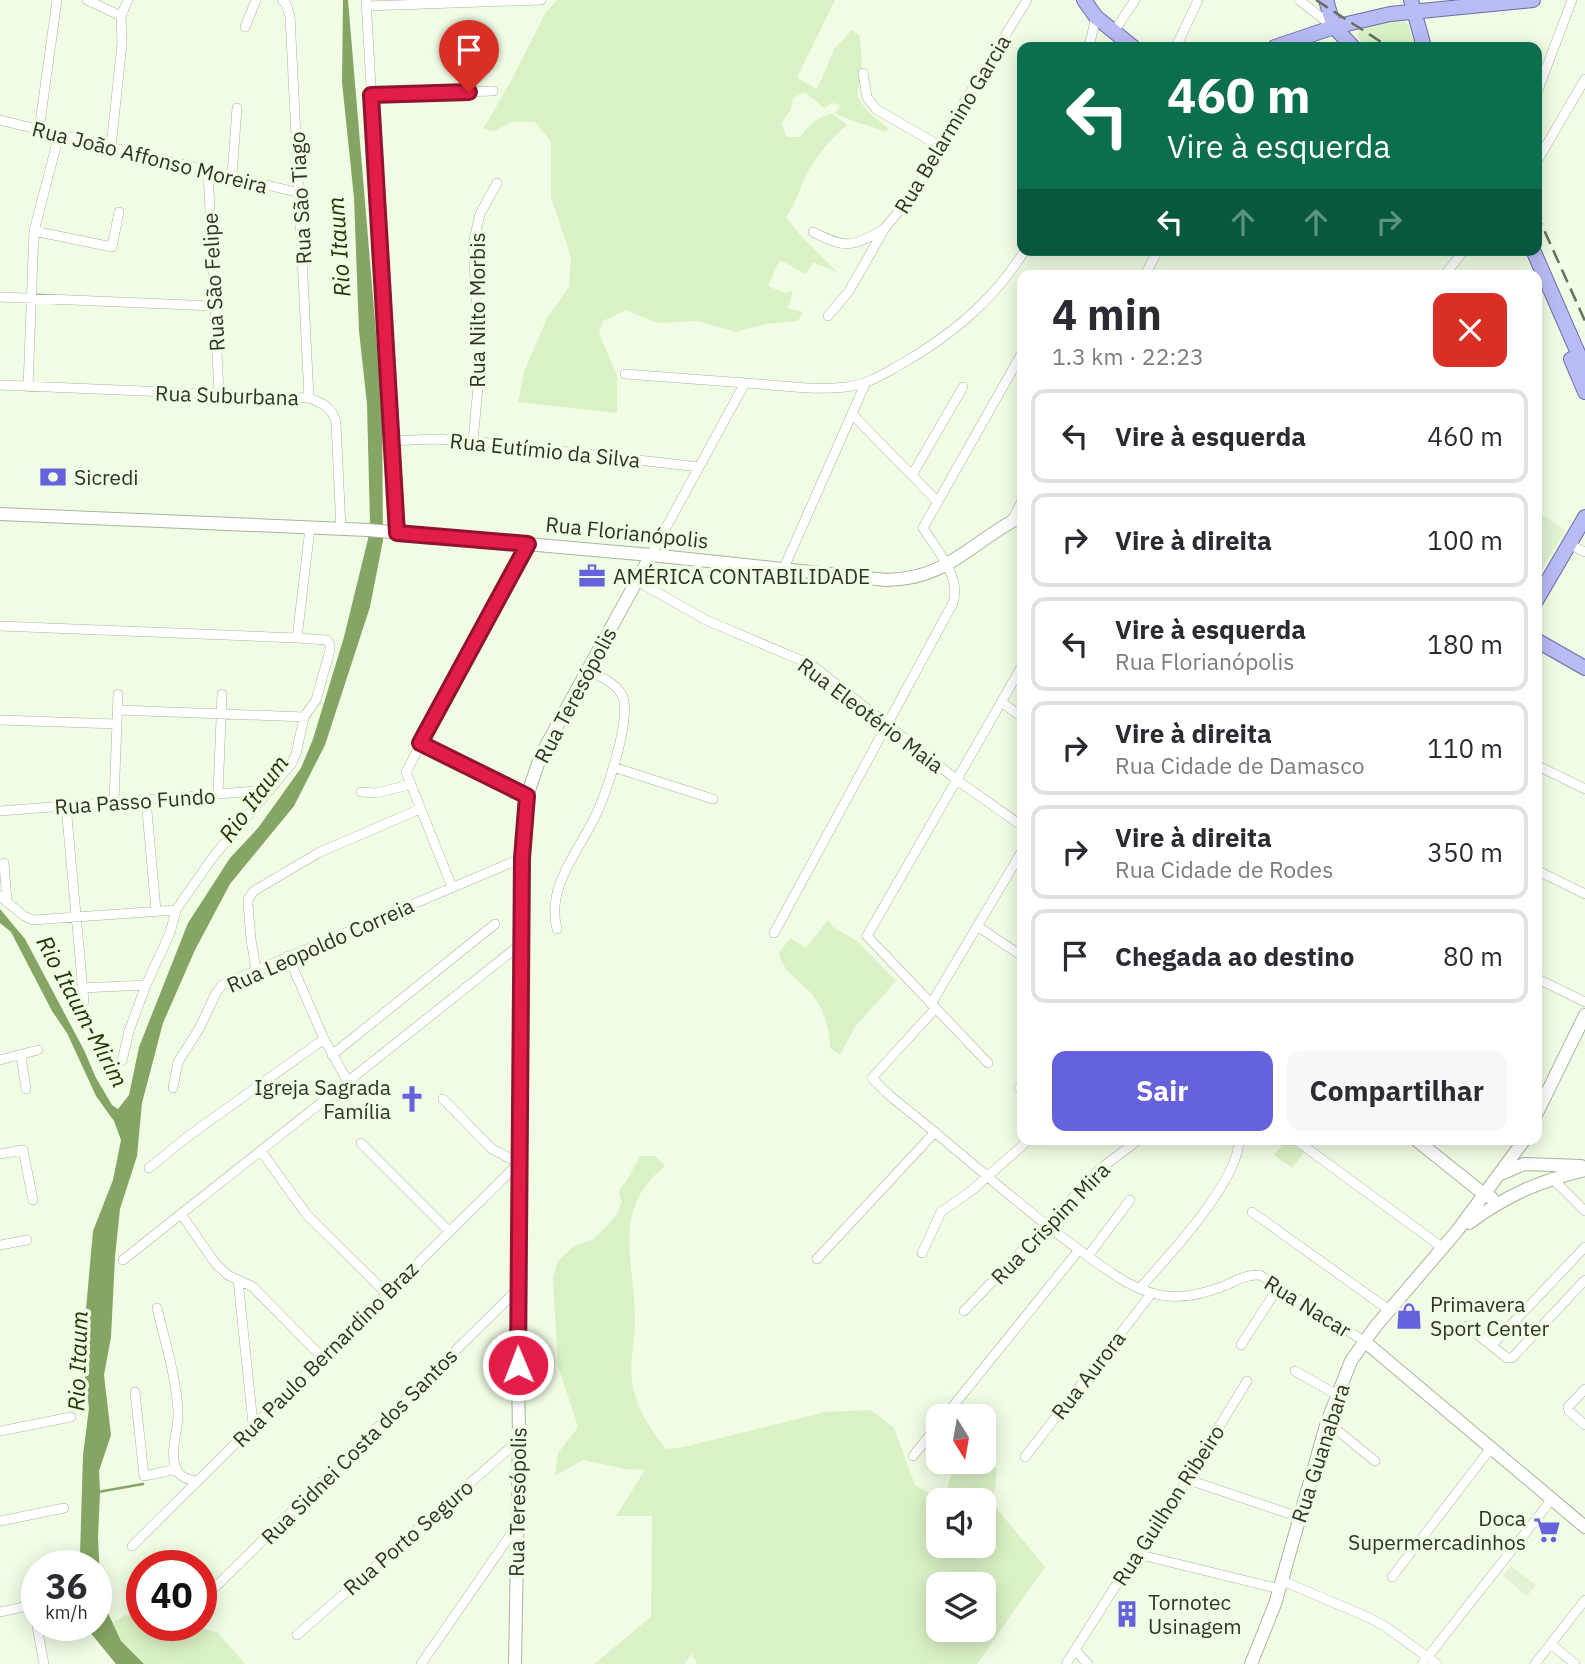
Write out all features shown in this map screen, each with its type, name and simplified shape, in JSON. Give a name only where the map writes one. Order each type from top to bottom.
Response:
[{"type":"main road","points":[[1084,0],[1096,17],[1126,42]]},
{"type":"main road","points":[[1326,0],[1334,27],[1347,42]]},
{"type":"main road","points":[[1290,42],[1412,5],[1534,0]]},
{"type":"main road","points":[[1412,5],[1423,42]]},
{"type":"main road","points":[[1311,35],[1340,42]]},
{"type":"main road","points":[[1542,271],[1585,369]]},
{"type":"main road","points":[[1542,295],[1585,393]]},
{"type":"main road","name":"Rua Florianópolis","points":[[0,514],[368,530],[902,580],[925,575],[947,565],[1016,519]]},
{"type":"main road","points":[[1542,591],[1585,517]]},
{"type":"main road","name":"Rua Teresópolis","points":[[515,1664],[522,858],[527,796],[546,744],[651,555]]},
{"type":"main road","points":[[1542,643],[1585,668]]},
{"type":"main road","points":[[1542,1103],[1585,1016]]},
{"type":"main road","points":[[1422,1145],[1485,1195],[1490,1198],[1504,1198]]},
{"type":"main road","points":[[1504,1198],[1495,1191],[1497,1179],[1521,1145]]},
{"type":"main road","points":[[1525,1145],[1528,1164],[1536,1171],[1535,1184]]},
{"type":"main road","points":[[1528,1164],[1552,1178]]},
{"type":"main road","name":"Rua Guanabara","points":[[1251,1664],[1281,1585],[1327,1422],[1351,1362],[1364,1341],[1497,1179],[1512,1168],[1528,1164],[1585,1168]]},
{"type":"main road","name":"Rua Guanabara","points":[[1457,1231],[1504,1198],[1535,1184],[1585,1168]]},
{"type":"main road","name":"Rua Nacar","points":[[1364,1341],[1585,1527]]},
{"type":"street","points":[[39,130],[57,0]]},
{"type":"street","points":[[87,0],[121,16]]},
{"type":"street","points":[[111,147],[122,44],[121,16],[128,0]]},
{"type":"street","points":[[245,27],[256,0]]},
{"type":"street","name":"Rua São Tiago","points":[[282,0],[290,16],[309,398]]},
{"type":"street","points":[[391,532],[392,442],[366,3],[541,0]]},
{"type":"street","name":"Rua Belarmino Garcia","points":[[828,316],[849,291],[885,228],[918,188],[939,145],[1027,0]]},
{"type":"street","points":[[1112,33],[1135,0]]},
{"type":"street","points":[[1178,42],[1198,0]]},
{"type":"street","points":[[1299,0],[1334,27]]},
{"type":"street","points":[[1542,79],[1572,0]]},
{"type":"street","points":[[1090,42],[1096,17]]},
{"type":"street","points":[[863,73],[867,97],[876,109],[939,145]]},
{"type":"street","points":[[1542,153],[1585,79]]},
{"type":"street","points":[[371,95],[493,91]]},
{"type":"street","points":[[232,176],[237,108]]},
{"type":"street","name":"Rua João Affonso Moreira","points":[[0,120],[300,193]]},
{"type":"street","points":[[27,387],[34,231],[59,135]]},
{"type":"street","name":"Rua São Felipe","points":[[208,170],[219,394]]},
{"type":"street","name":"Rua Nilto Morbis","points":[[473,441],[480,365],[473,244],[480,214],[497,183]]},
{"type":"street","points":[[34,231],[112,247],[119,212]]},
{"type":"street","points":[[813,232],[845,245],[868,238],[885,228]]},
{"type":"street","points":[[625,374],[844,388],[866,383],[923,351],[967,319],[1002,284],[1021,256]]},
{"type":"street","points":[[1449,270],[1459,256]]},
{"type":"street","points":[[0,297],[214,306]]},
{"type":"street","points":[[774,933],[955,597],[947,565],[923,528],[1017,362]]},
{"type":"street","name":"Rua Teresópolis","points":[[651,555],[745,383]]},
{"type":"street","points":[[783,570],[866,383]]},
{"type":"street","name":"Rua Suburbana","points":[[0,385],[309,398],[327,405],[336,422],[341,529]]},
{"type":"street","points":[[912,475],[963,387]]},
{"type":"street","points":[[852,414],[938,502]]},
{"type":"street","name":"Rua Eutímio da Silva","points":[[392,442],[433,439],[473,441],[699,467]]},
{"type":"street","points":[[297,638],[310,528]]},
{"type":"street","points":[[452,887],[406,772],[528,544]]},
{"type":"street","points":[[1569,544],[1585,552]]},
{"type":"street","name":"Rua Eleotério Maia","points":[[637,581],[706,620],[812,665],[957,780],[1017,822]]},
{"type":"street","points":[[0,626],[321,639],[327,640],[330,645],[316,701],[304,717],[294,759],[214,857],[176,910],[170,933],[129,1031],[122,1061]]},
{"type":"street","points":[[557,929],[555,909],[564,874],[596,816],[624,726],[624,701],[619,691],[611,683],[587,670]]},
{"type":"street","points":[[988,1063],[867,936],[1017,675]]},
{"type":"street","points":[[114,802],[118,694]]},
{"type":"street","points":[[218,794],[222,694]]},
{"type":"street","points":[[1001,702],[1017,713]]},
{"type":"street","points":[[117,710],[304,717]]},
{"type":"street","points":[[0,720],[117,724]]},
{"type":"street","points":[[420,743],[527,796]]},
{"type":"street","points":[[613,767],[713,799]]},
{"type":"street","points":[[1542,768],[1585,789]]},
{"type":"street","points":[[360,792],[375,793],[410,785]]},
{"type":"street","name":"Rua Passo Fundo","points":[[0,811],[270,790]]},
{"type":"street","points":[[146,800],[156,911]]},
{"type":"street","points":[[66,806],[84,1002]]},
{"type":"street","points":[[256,969],[248,904],[254,891],[318,853],[420,809]]},
{"type":"street","name":"Rua Leopoldo Correia","points":[[173,1088],[176,1068],[222,985],[522,858]]},
{"type":"street","points":[[933,1006],[1017,860]]},
{"type":"street","points":[[4,863],[4,899],[33,920],[176,910]]},
{"type":"street","points":[[1542,873],[1585,894]]},
{"type":"street","points":[[332,1055],[495,924]]},
{"type":"street","points":[[977,926],[1017,953]]},
{"type":"street","points":[[123,1260],[521,944]]},
{"type":"street","points":[[288,956],[324,1039],[348,1082]]},
{"type":"street","points":[[1542,981],[1585,1002]]},
{"type":"street","points":[[81,988],[146,985]]},
{"type":"street","name":"Rua Nacar","points":[[933,1006],[872,1078],[1046,1226],[1083,1253],[1151,1294],[1175,1297],[1198,1294],[1253,1274],[1266,1277],[1364,1341]]},
{"type":"street","points":[[149,1168],[187,1136],[324,1039]]},
{"type":"street","points":[[0,1060],[38,1050]]},
{"type":"street","points":[[21,1056],[26,1089]]},
{"type":"street","points":[[443,1099],[492,1149],[519,1163]]},
{"type":"street","points":[[817,1259],[935,1132]]},
{"type":"street","points":[[361,1143],[449,1231]]},
{"type":"street","points":[[922,1253],[941,1212],[971,1191],[1023,1145]]},
{"type":"street","name":"Rua Crispim Mira","points":[[964,1311],[1101,1168],[1132,1145]]},
{"type":"street","points":[[1139,1289],[1205,1211],[1231,1168],[1239,1145]]},
{"type":"street","points":[[1302,1145],[1443,1248]]},
{"type":"street","points":[[0,1154],[23,1150],[33,1200]]},
{"type":"street","points":[[261,1151],[307,1215],[386,1293]]},
{"type":"street","name":"Rua Paulo Bernardino Braz","points":[[132,1546],[519,1163]]},
{"type":"street","points":[[1552,1178],[1585,1211]]},
{"type":"street","points":[[955,1404],[1130,1200]]},
{"type":"street","points":[[1252,1212],[1389,1310]]},
{"type":"street","points":[[181,1214],[216,1264],[253,1287],[322,1357]]},
{"type":"street","points":[[0,1245],[27,1240]]},
{"type":"street","points":[[1492,1345],[1585,1247]]},
{"type":"street","points":[[238,1280],[253,1424]]},
{"type":"street","points":[[1467,1325],[1507,1358],[1512,1358],[1585,1280]]},
{"type":"street","points":[[1241,1345],[1279,1286]]},
{"type":"street","name":"Rua Sidnei Costa dos Santos","points":[[217,1585],[517,1290]]},
{"type":"street","name":"Rua Aurora","points":[[1025,1457],[1151,1294]]},
{"type":"street","points":[[157,1308],[176,1390],[178,1420],[174,1456],[177,1469],[186,1479],[195,1481]]},
{"type":"street","points":[[1295,1371],[1337,1395]]},
{"type":"street","name":"Rua Guilhon Ribeiro","points":[[1066,1664],[1127,1568],[1140,1555],[1247,1381]]},
{"type":"street","points":[[1584,1422],[1569,1410],[1568,1406],[1585,1389]]},
{"type":"street","points":[[135,1392],[144,1476],[177,1469]]},
{"type":"street","points":[[0,1431],[71,1417]]},
{"type":"street","points":[[1327,1422],[1375,1461]]},
{"type":"street","name":"Rua Porto Seguro","points":[[297,1635],[519,1440]]},
{"type":"street","points":[[913,1456],[926,1440]]},
{"type":"street","points":[[1392,1577],[1491,1448]]},
{"type":"street","points":[[1186,1479],[1299,1517]]},
{"type":"street","points":[[1425,1660],[1552,1499]]},
{"type":"street","points":[[0,1521],[64,1508]]},
{"type":"street","points":[[421,1664],[517,1526]]},
{"type":"street","points":[[1140,1555],[1281,1585],[1378,1623],[1425,1660],[1437,1664]]},
{"type":"street","points":[[1535,1664],[1585,1600]]},
{"type":"street","points":[[0,1612],[21,1607]]},
{"type":"street","points":[[40,1641],[44,1664]]},
{"type":"street","points":[[1550,1644],[1576,1664]]},
{"type":"street","points":[[1075,1650],[1088,1664]]},
{"type":"shaded area","points":[[343,0],[348,0],[382,404],[383,540],[370,607],[325,745],[294,806],[230,884],[195,950],[163,1023],[142,1103],[137,1156],[120,1209],[111,1337],[104,1375],[111,1435],[99,1471],[99,1550],[80,1550],[83,1455],[89,1408],[82,1354],[93,1231],[113,1180],[121,1140],[114,1121],[96,1096],[67,1033],[52,1011],[11,932],[0,923],[0,909],[25,939],[96,1078],[112,1105],[118,1109],[129,1095],[139,1047],[188,923],[230,858],[258,828],[301,768],[313,739],[344,637],[368,539],[370,523],[367,404],[359,331],[354,198],[342,82]]},
{"type":"shaded area","points":[[557,0],[835,0],[797,78],[817,89],[835,48],[852,30],[860,36],[862,66],[857,96],[867,111],[889,129],[884,132],[841,116],[835,113],[841,105],[832,103],[824,108],[805,92],[793,98],[791,109],[781,124],[787,137],[800,137],[813,122],[832,114],[847,125],[816,158],[786,217],[838,273],[813,262],[806,274],[780,260],[768,286],[784,293],[793,291],[788,308],[803,312],[798,321],[766,324],[736,332],[697,321],[657,323],[626,310],[603,321],[599,333],[617,375],[617,413],[518,402],[524,372],[547,318],[569,287],[571,257],[551,197],[551,142],[535,122],[511,122],[495,131],[483,129],[546,12]]},
{"type":"shaded area","points":[[1401,18],[1408,24],[1413,42],[1362,42],[1357,36],[1361,27]]},
{"type":"shaded area","points":[[1542,514],[1566,530],[1542,569]]},
{"type":"shaded area","points":[[828,920],[833,927],[857,941],[896,981],[855,1027],[840,1055],[830,1048],[827,1025],[818,1003],[787,970],[779,953],[790,938],[806,948]]},
{"type":"shaded area","points":[[1282,1145],[1295,1145],[1304,1152],[1292,1168],[1274,1155]]},
{"type":"shaded area","points":[[640,1156],[655,1156],[665,1166],[648,1183],[637,1200],[629,1236],[635,1317],[631,1370],[635,1396],[650,1428],[666,1449],[684,1447],[825,1412],[871,1410],[894,1428],[915,1485],[926,1491],[926,1558],[996,1558],[996,1508],[1045,1567],[996,1637],[996,1572],[926,1572],[926,1642],[992,1642],[977,1664],[697,1664],[692,1654],[684,1664],[594,1664],[651,1617],[652,1516],[616,1516],[645,1470],[625,1469],[583,1460],[555,1476],[558,1453],[578,1427],[558,1366],[553,1278],[558,1261],[574,1246],[592,1240],[617,1214],[622,1201],[620,1189]]},
{"type":"shaded area","points":[[997,1469],[995,1488],[947,1488],[951,1474],[996,1474]]},
{"type":"shaded area","points":[[1511,1566],[1536,1585],[1527,1596],[1503,1576]]},
{"type":"shaded area","points":[[126,1615],[126,1641],[217,1641],[218,1633],[245,1664],[144,1664],[121,1641],[112,1623]]},
{"type":"shaded area","points":[[112,1622],[121,1641],[144,1664],[116,1664],[97,1641],[112,1641]]},
{"type":"waterway","points":[[98,1492],[143,1484]]},
{"type":"railway","points":[[1316,0],[1381,42]]},
{"type":"railway","points":[[1542,225],[1585,321]]},
{"type":"place","name":"Sicredi","points":[[53,477]]},
{"type":"place","name":"AMÉRICA CONTABILIDADE","points":[[592,576]]},
{"type":"place","name":"Igreja Sagrada Família","points":[[412,1099]]},
{"type":"place","name":"Primavera Sport Center","points":[[1409,1316]]},
{"type":"place","name":"Doca Supermercadinhos","points":[[1547,1530]]},
{"type":"place","name":"Tornotec Usinagem","points":[[1127,1614]]},
{"type":"route","points":[[469,92],[371,95],[397,533],[528,544],[420,743],[527,796],[522,858],[518,1365]]},
{"type":"water label","name":"Rio Itaum","points":[[338,247]]},
{"type":"water label","name":"Rio Itaum","points":[[253,798]]},
{"type":"water label","name":"Rio Itaum-Mirim","points":[[83,1011]]},
{"type":"water label","name":"Rio Itaum","points":[[77,1361]]}]
